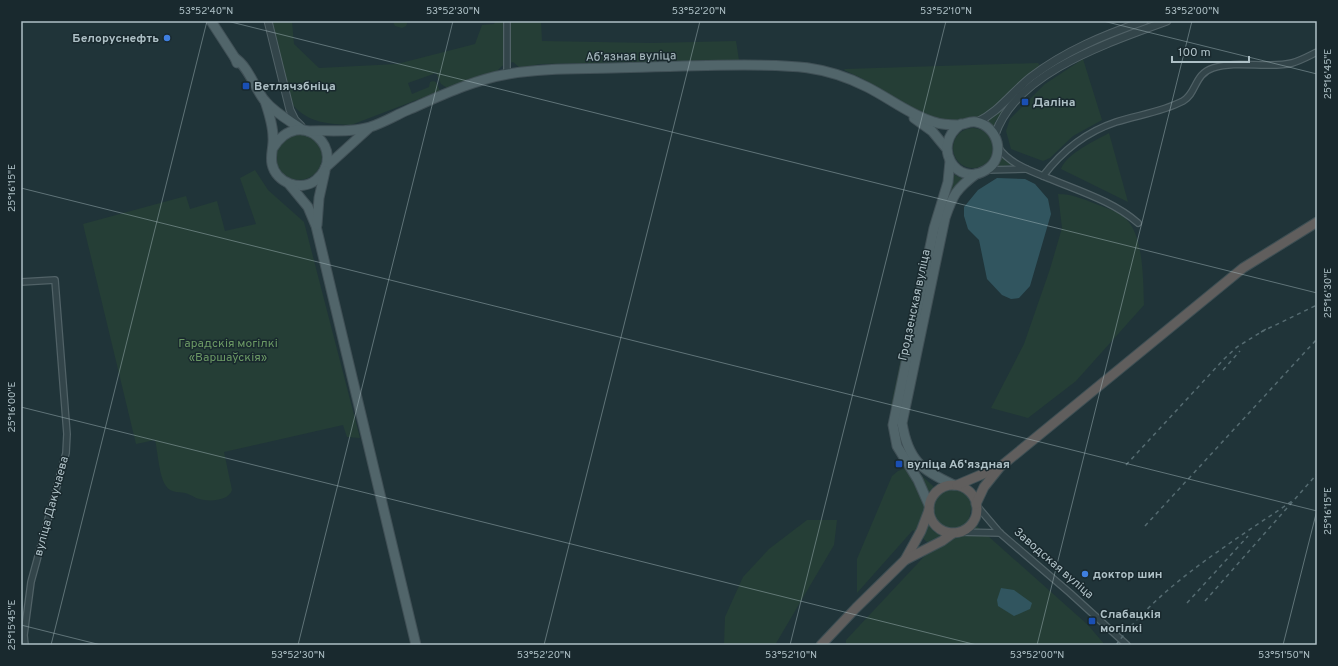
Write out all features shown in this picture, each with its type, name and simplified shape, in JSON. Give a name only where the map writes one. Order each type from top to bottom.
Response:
[{"type":"highway","points":[[905,560],[965,529],[972,523],[976,515],[976,505],[984,487],[1000,467],[1231,278],[1317,222]]},
{"type":"highway","points":[[821,645],[905,560],[921,531],[931,499],[938,490],[948,485],[955,485],[1000,467]]},
{"type":"highway","points":[[955,485],[969,491],[976,505]]},
{"type":"highway","points":[[929,507],[931,519],[936,526],[944,531],[955,533]]},
{"type":"main road","points":[[212,21],[236,58],[237,65],[245,70],[265,101],[278,113],[317,136],[325,147],[327,154],[319,198],[316,226]]},
{"type":"main road","name":"Абʼязная вуліца","points":[[305,130],[340,131],[369,128],[472,84],[507,74],[544,70],[744,65],[806,66],[822,69],[865,86],[932,122],[945,125],[977,122]]},
{"type":"main road","points":[[265,101],[272,126],[273,148],[271,157],[276,173],[289,184],[308,207],[316,226],[416,645]]},
{"type":"main road","name":"Абʼязная вуліца","points":[[896,104],[932,131],[946,148],[950,161]]},
{"type":"main road","points":[[950,161],[956,168],[966,173],[976,174],[987,170],[993,164],[997,156],[998,147],[995,135],[988,127],[977,122]]},
{"type":"main road","points":[[946,148],[950,134],[961,124]]},
{"type":"main road","name":"Абʼязная вуліца","points":[[325,168],[369,128]]},
{"type":"main road","points":[[273,148],[282,135],[289,132],[305,130]]},
{"type":"main road","name":"Гродзенская вуліца","points":[[929,507],[918,480],[904,460],[897,446],[893,425],[934,228],[948,182],[950,161]]},
{"type":"main road","points":[[289,184],[298,186],[310,183],[321,176],[325,168]]},
{"type":"main road","name":"Гродзенская вуліца","points":[[955,485],[928,472],[909,451],[905,440],[902,423],[903,412],[945,218],[953,196],[960,186],[976,174]]},
{"type":"street","points":[[268,21],[285,89],[295,120],[305,130]]},
{"type":"street","points":[[507,21],[507,74]]},
{"type":"street","name":"Абʼязная вуліца","points":[[977,122],[996,111],[1030,78],[1046,66],[1099,37],[1144,21]]},
{"type":"street","points":[[995,135],[1005,112],[1024,93],[1049,74],[1096,47],[1168,21]]},
{"type":"street","points":[[1043,176],[1051,165],[1086,135],[1108,125],[1152,113],[1184,100],[1190,95],[1200,75],[1212,68],[1233,64],[1291,63],[1317,52]]},
{"type":"street","points":[[278,113],[283,112],[285,107],[285,89]]},
{"type":"street","points":[[998,147],[1004,156],[1043,176],[1121,209],[1138,223]]},
{"type":"street","points":[[987,170],[1028,169]]},
{"type":"street","name":"вуліца Дакучаева","points":[[21,282],[55,280],[67,434],[66,453],[30,582],[24,635],[25,645]]},
{"type":"street","name":"Заводская вуліца","points":[[976,505],[1000,533],[1066,589],[1127,645]]},
{"type":"street","name":"Заводская вуліца","points":[[955,533],[1000,533]]},
{"type":"green space","points":[[271,21],[292,21],[294,44],[319,68],[397,64],[475,44],[482,25],[494,24],[495,21],[541,21],[542,41],[652,43],[736,41],[739,60],[540,64],[520,68],[513,62],[502,66],[497,71],[481,75],[447,88],[441,84],[436,73],[408,83],[412,94],[429,87],[430,82],[433,81],[436,82],[440,91],[351,125],[335,124],[319,121],[305,116],[293,105]]},
{"type":"green space","points":[[408,21],[406,26],[402,28],[395,26],[393,22]]},
{"type":"green space","points":[[1083,59],[1102,120],[1073,136],[1050,158],[1043,161],[1011,149],[1006,131],[1010,119],[1045,84]]},
{"type":"green space","points":[[1038,63],[1041,67],[993,110],[982,117],[952,122],[927,116],[865,80],[844,70],[845,69]]},
{"type":"green space","points":[[1048,69],[1006,107],[995,122],[994,129],[984,122],[1000,112],[1032,81]]},
{"type":"green space","points":[[973,128],[981,130],[987,134],[991,140],[993,148],[991,156],[987,162],[981,166],[973,168],[965,166],[959,162],[955,156],[953,148],[955,140],[959,134],[965,130]]},
{"type":"green space","points":[[1109,133],[1128,202],[1061,169],[1064,163],[1075,153]]},
{"type":"green space","points":[[299,134],[312,138],[318,144],[322,157],[318,170],[312,176],[299,180],[286,176],[280,170],[276,157],[280,144],[286,138]]},
{"type":"green space","points":[[1001,157],[1020,166],[1009,165],[996,167]]},
{"type":"green space","name":"Гарадскія могілкі «Варшаўскія»","points":[[255,170],[268,190],[304,222],[360,438],[347,437],[343,425],[224,452],[232,490],[230,494],[222,499],[206,500],[168,489],[162,476],[155,440],[136,444],[83,224],[186,196],[190,209],[217,201],[225,231],[256,224],[240,178]]},
{"type":"green space","points":[[951,173],[963,179],[950,193],[948,193]]},
{"type":"green space","points":[[940,193],[892,407],[891,405],[922,259],[932,216]]},
{"type":"green space","points":[[1058,194],[1077,197],[1112,210],[1126,219],[1132,227],[1139,247],[1143,272],[1144,305],[1076,381],[1028,418],[991,408],[1024,344],[1050,269],[1062,228]]},
{"type":"green space","points":[[906,468],[914,469],[941,493],[955,490],[967,495],[972,504],[969,519],[1088,625],[1105,645],[846,645],[846,640],[933,547],[913,530],[857,593],[857,559],[892,476],[898,471]]},
{"type":"green space","points":[[807,520],[837,520],[834,545],[775,645],[724,645],[725,617],[743,577],[769,549]]},
{"type":"water","points":[[997,178],[1025,179],[1035,184],[1048,199],[1051,214],[1030,286],[1019,298],[1011,299],[1002,295],[987,279],[979,240],[968,229],[964,216],[964,207],[978,190]]},
{"type":"water","points":[[1001,588],[1014,590],[1032,603],[1030,609],[1014,616],[998,606],[997,600]]},
{"type":"railway","points":[[1261,332],[1317,305]]},
{"type":"railway","points":[[1126,465],[1224,359],[1237,347],[1266,329]]},
{"type":"railway","points":[[1145,526],[1317,339]]},
{"type":"railway","points":[[1223,370],[1240,351]]},
{"type":"railway","points":[[1205,601],[1317,474]]},
{"type":"railway","points":[[1116,645],[1134,623],[1175,584],[1221,549],[1292,501]]},
{"type":"railway","points":[[1187,603],[1248,536]]},
{"type":"place","name":"Белоруснефть","points":[[167,38]]},
{"type":"place","name":"Ветлячэбніца","points":[[246,86]]},
{"type":"place","name":"Даліна","points":[[1025,102]]},
{"type":"place","name":"вуліца Абʼяздная","points":[[899,464]]},
{"type":"place","name":"доктор шин","points":[[1085,574]]},
{"type":"place","name":"Слабацкія могілкі","points":[[1092,621]]}]
